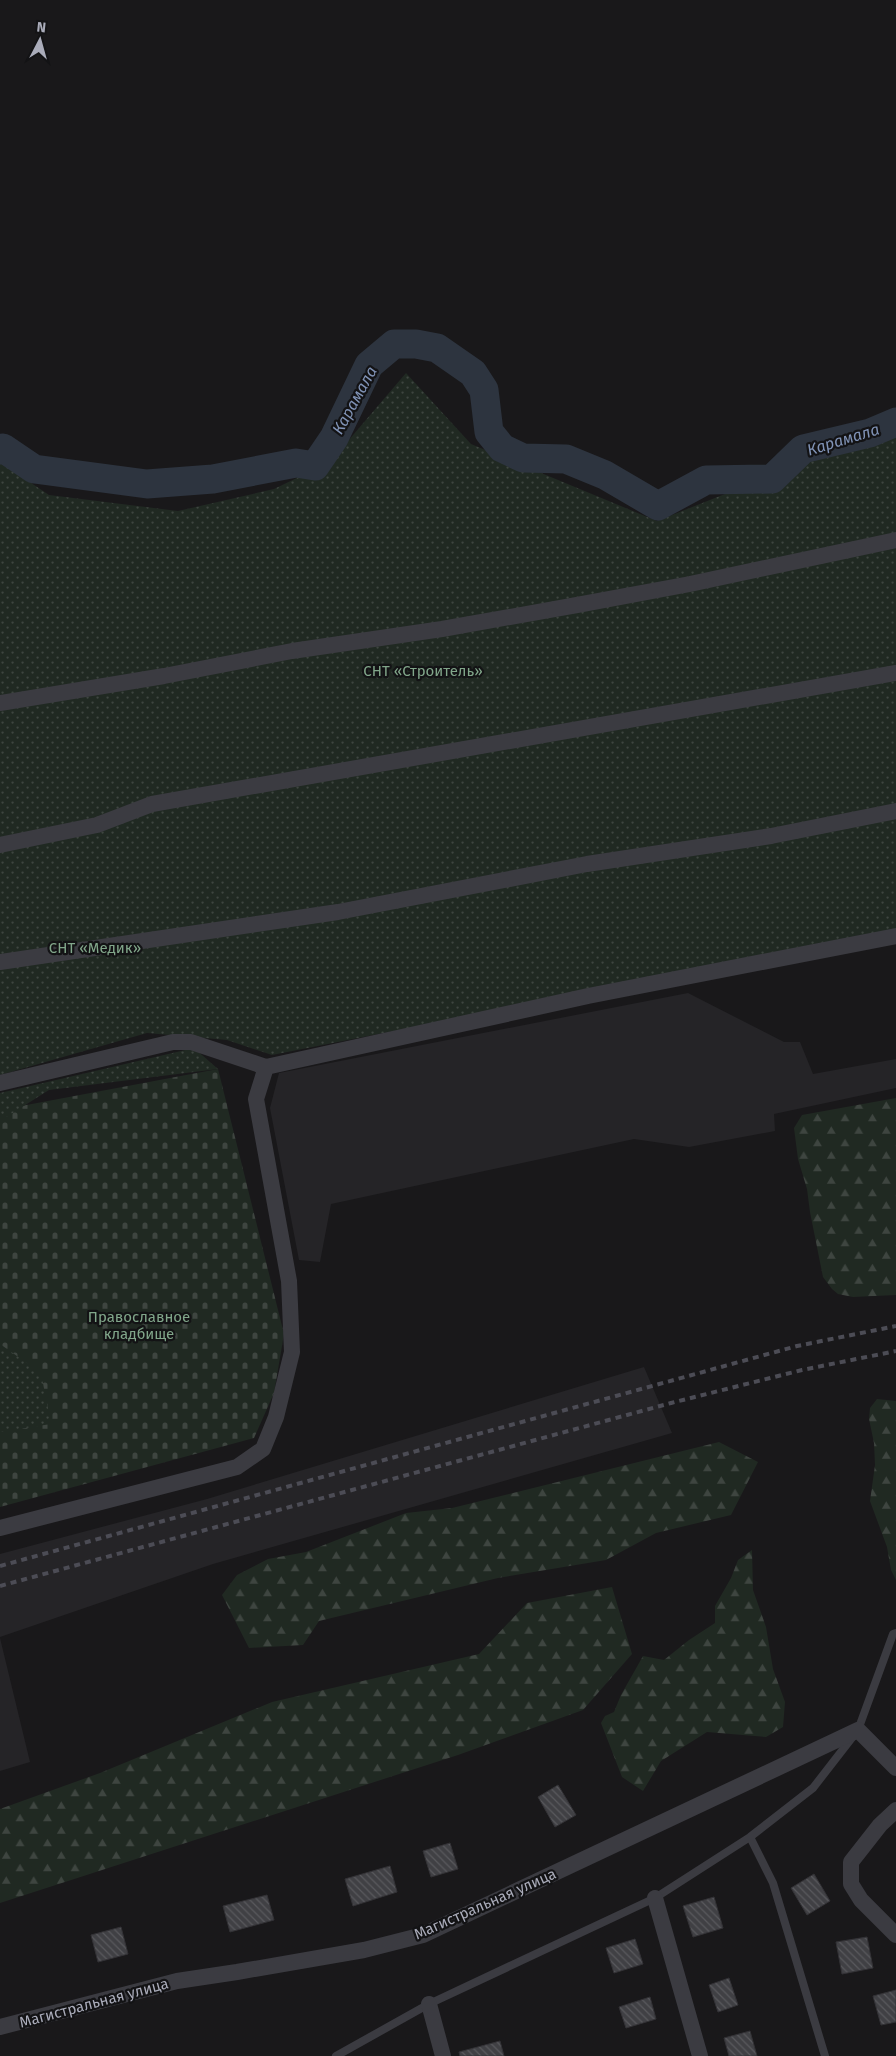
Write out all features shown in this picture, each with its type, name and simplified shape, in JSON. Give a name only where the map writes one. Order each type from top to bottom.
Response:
[{"type":"street","points":[[0,703],[164,676],[292,651],[442,629],[577,605],[690,584],[896,540]]},
{"type":"street","points":[[0,845],[97,825],[152,804],[896,673]]},
{"type":"street","points":[[0,962],[338,912],[587,864],[771,836],[896,811]]},
{"type":"street","points":[[0,1082],[172,1042],[190,1042],[266,1067],[588,996],[896,936]]},
{"type":"street","points":[[0,1528],[237,1467],[263,1448],[276,1417],[292,1352],[289,1281],[256,1099],[266,1067]]},
{"type":"street","points":[[858,1730],[896,1768]]},
{"type":"street","name":"Магистральная улица","points":[[0,2027],[177,1981],[364,1950],[424,1935],[858,1730]]},
{"type":"street","points":[[896,1810],[880,1825],[851,1862],[851,1884],[860,1900],[896,1935]]},
{"type":"street","points":[[656,1898],[700,2056]]},
{"type":"street","points":[[429,2004],[443,2056]]},
{"type":"lane","points":[[336,2056],[429,2004],[656,1898],[750,1838],[813,1788],[858,1730],[892,1634],[896,1632]]},
{"type":"lane","points":[[750,1838],[773,1883],[826,2056]]},
{"type":"shaded area","points":[[688,993],[784,1042],[800,1042],[813,1074],[896,1059],[896,1088],[774,1114],[775,1131],[689,1147],[634,1139],[331,1204],[320,1262],[299,1260],[270,1108],[279,1073]]},
{"type":"shaded area","points":[[644,1367],[672,1433],[213,1564],[0,1637],[0,1554],[207,1499]]},
{"type":"shaded area","points":[[0,1638],[30,1762],[0,1771]]},
{"type":"green space","name":"СНТ «Строитель»","points":[[406,373],[471,444],[657,521],[896,426],[896,932],[272,1055],[227,1040],[147,1033],[0,1075],[0,462],[49,495],[178,511],[274,489],[330,462]]},
{"type":"green space","points":[[194,1048],[218,1069],[49,1090],[0,1121],[0,1093]]},
{"type":"green space","name":"Православное кладбище","points":[[218,1069],[284,1334],[274,1393],[254,1438],[0,1507],[0,1110]]},
{"type":"green space","points":[[896,1098],[896,1295],[853,1297],[838,1294],[823,1277],[807,1189],[798,1159],[794,1128],[802,1115]]},
{"type":"green space","points":[[0,1344],[41,1373],[51,1424],[0,1432]]},
{"type":"green space","points":[[877,1399],[896,1401],[896,1580],[891,1570],[887,1547],[870,1501],[875,1465],[874,1443],[869,1419],[870,1408]]},
{"type":"green space","points":[[719,1442],[758,1462],[731,1515],[656,1533],[606,1560],[498,1578],[319,1621],[303,1645],[249,1648],[222,1595],[237,1575],[268,1559],[306,1552],[406,1513],[452,1508]]},
{"type":"green space","points":[[752,1550],[753,1590],[766,1627],[773,1669],[785,1702],[783,1727],[766,1737],[707,1732],[661,1761],[643,1791],[622,1777],[601,1723],[605,1716],[614,1712],[621,1695],[643,1656],[664,1660],[689,1640],[715,1623],[715,1606],[731,1578],[738,1560]]},
{"type":"green space","points":[[612,1587],[632,1654],[583,1710],[458,1755],[0,1903],[0,1809],[100,1773],[272,1702],[479,1654],[527,1603]]},
{"type":"building","points":[[558,1785],[576,1815],[555,1827],[538,1797]]},
{"type":"building","points":[[450,1843],[458,1869],[431,1877],[423,1851]]},
{"type":"building","points":[[390,1866],[397,1892],[353,1906],[345,1879]]},
{"type":"building","points":[[814,1874],[830,1901],[807,1915],[791,1888]]},
{"type":"building","points":[[267,1895],[274,1920],[230,1932],[223,1906]]},
{"type":"building","points":[[714,1897],[723,1928],[693,1937],[683,1906]]},
{"type":"building","points":[[121,1927],[128,1954],[98,1962],[91,1935]]},
{"type":"building","points":[[867,1937],[873,1968],[842,1974],[836,1942]]},
{"type":"building","points":[[635,1939],[643,1964],[614,1973],[606,1948]]},
{"type":"building","points":[[729,1978],[738,2005],[718,2012],[709,1985]]},
{"type":"building","points":[[896,1990],[896,2022],[881,2025],[873,1996]]},
{"type":"building","points":[[650,1997],[656,2019],[626,2028],[619,2007]]},
{"type":"building","points":[[750,2031],[757,2056],[729,2056],[724,2038]]},
{"type":"building","points":[[500,2041],[504,2056],[460,2056],[459,2052]]},
{"type":"waterway","name":"Карамала","points":[[0,450],[3,448],[34,469],[147,484],[213,479],[296,463],[315,466],[334,438],[369,365],[394,344],[416,344],[437,348],[473,373],[484,390],[489,432],[502,448],[523,458],[566,459],[605,475],[658,506],[706,480],[772,479],[803,449],[870,433],[896,422]]},
{"type":"railway","points":[[0,1566],[797,1346],[896,1326]]},
{"type":"railway","points":[[0,1586],[671,1403],[802,1370],[896,1351]]},
{"type":"park label","name":"СНТ «Медик»","points":[[95,948]]}]
